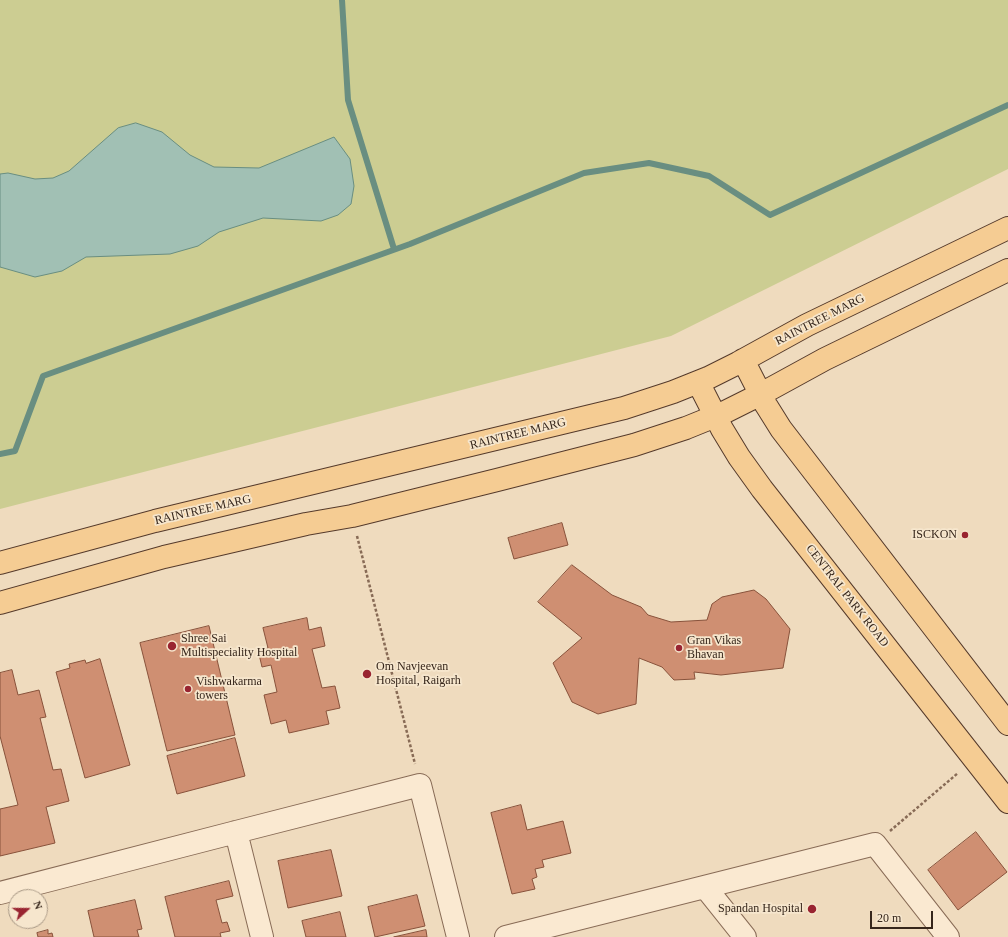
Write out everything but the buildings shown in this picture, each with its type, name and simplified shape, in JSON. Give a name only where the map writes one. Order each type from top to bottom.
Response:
[{"type":"main road","name":"RAINTREE MARG","points":[[0,563],[155,521],[624,408],[673,392],[744,360],[807,325],[1008,228]]},
{"type":"main road","points":[[0,603],[164,557],[306,524],[352,516],[634,445],[686,428],[761,394],[825,359],[1008,270]]},
{"type":"main road","points":[[744,360],[761,394],[781,428],[802,458],[1008,724]]},
{"type":"main road","name":"CENTRAL PARK ROAD","points":[[698,382],[715,416],[739,457],[762,489],[1008,802]]},
{"type":"street","points":[[0,893],[420,785],[458,937]]},
{"type":"street","points":[[236,832],[262,937]]},
{"type":"street","points":[[506,937],[568,930],[705,887],[874,844],[948,937]]},
{"type":"street","points":[[705,887],[745,937]]},
{"type":"path","points":[[352,516],[420,785]]},
{"type":"path","points":[[874,844],[975,760]]},
{"type":"green space","points":[[0,0],[1008,0],[1008,169],[671,336],[0,509]]},
{"type":"shaded area","points":[[136,123],[162,132],[190,155],[214,167],[259,168],[334,137],[350,159],[354,186],[351,204],[338,215],[321,221],[263,218],[219,232],[198,246],[170,254],[86,257],[62,271],[35,277],[0,267],[0,174],[8,173],[35,179],[53,178],[69,171],[118,128]]},
{"type":"waterway","points":[[342,0],[348,100],[394,249]]},
{"type":"waterway","points":[[0,454],[15,451],[43,376],[410,244],[584,173],[649,163],[709,176],[770,215],[1008,105]]},
{"type":"place","name":"ISCKON","points":[[965,535]]},
{"type":"place","name":"Shree Sai Multispeciality Hospital","points":[[172,646]]},
{"type":"place","name":"Gran Vikas Bhavan","points":[[679,648]]},
{"type":"place","name":"Om Navjeevan Hospital, Raigarh","points":[[367,674]]},
{"type":"place","name":"Vishwakarma towers","points":[[188,689]]},
{"type":"place","name":"Spandan Hospital","points":[[812,909]]}]
